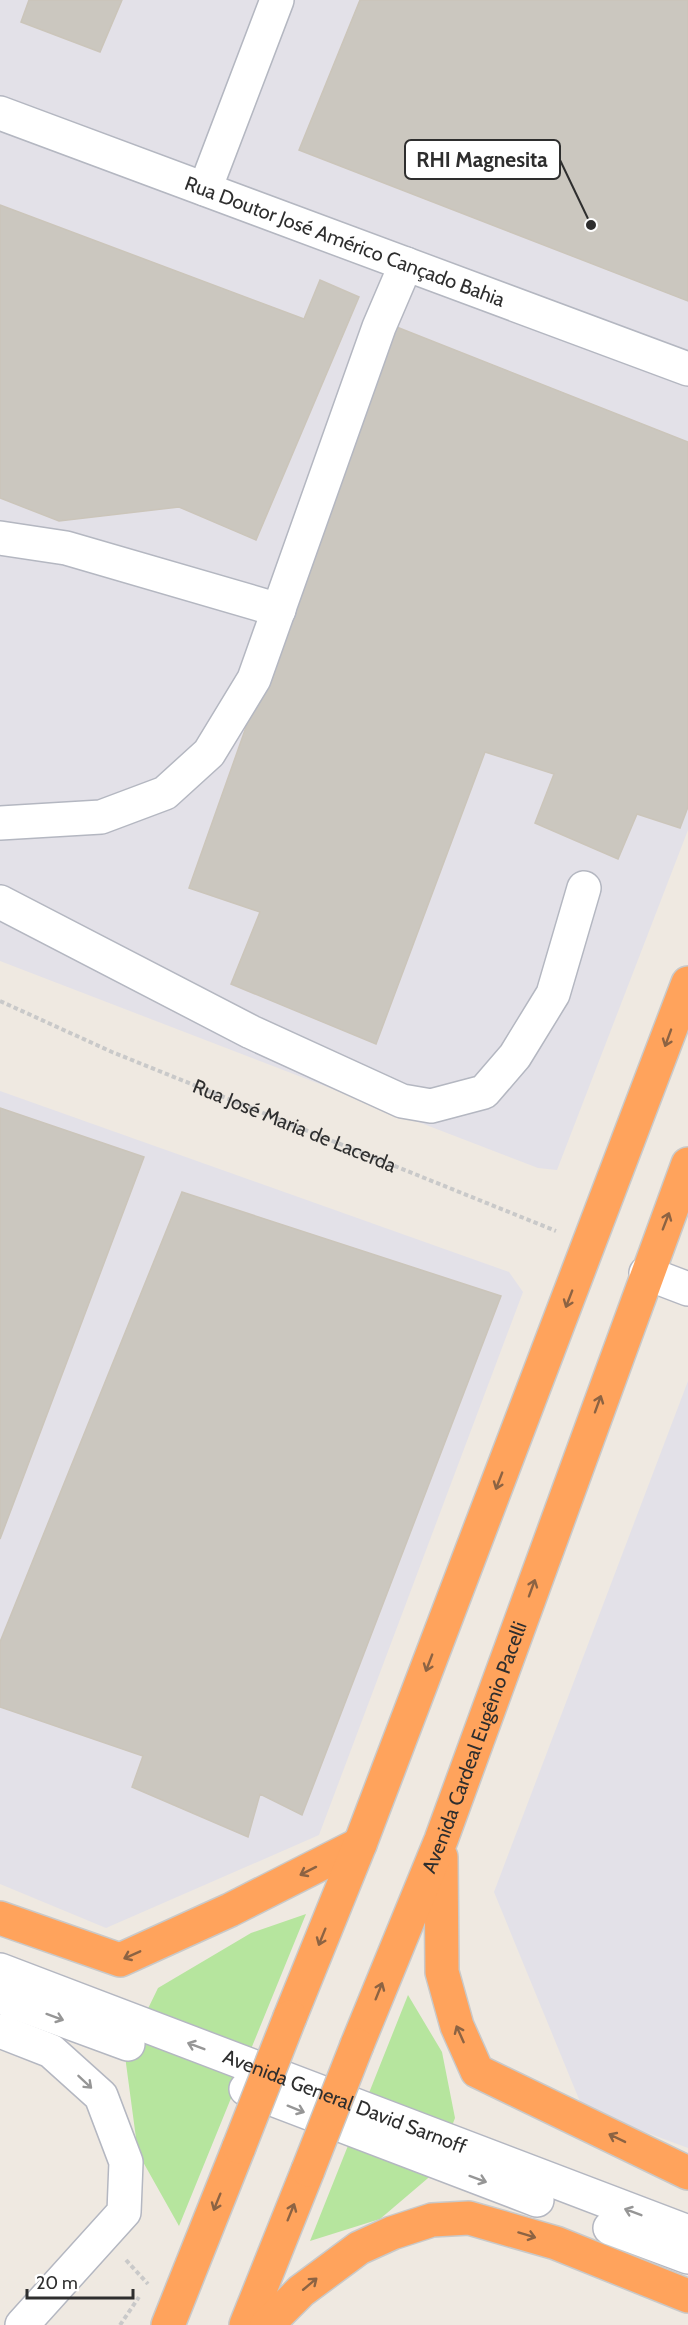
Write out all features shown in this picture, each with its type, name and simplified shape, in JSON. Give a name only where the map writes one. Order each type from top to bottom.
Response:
[{"type":"highway","points":[[170,2318],[360,1844],[688,983]]},
{"type":"highway","name":"Avenida Cardeal Eugênio Pacelli","points":[[246,2325],[441,1840],[646,1273],[688,1164]]},
{"type":"highway","points":[[441,1840],[442,1972],[457,2026],[477,2071],[688,2173]]},
{"type":"highway","points":[[0,1918],[120,1960],[230,1910],[360,1844]]},
{"type":"highway","points":[[267,2325],[301,2291],[359,2248],[392,2233],[432,2220],[470,2217],[556,2243],[688,2296]]},
{"type":"street","points":[[205,189],[277,0]]},
{"type":"street","name":"Rua Doutor José Américo Cançado Bahia","points":[[0,113],[688,369]]},
{"type":"street","points":[[0,823],[100,817],[165,793],[209,753],[254,679],[379,327],[406,264]]},
{"type":"street","points":[[0,538],[66,548],[279,610]]},
{"type":"street","points":[[0,902],[251,1032],[402,1101],[431,1106],[484,1092],[515,1056],[553,994],[584,888]]},
{"type":"street","points":[[646,1273],[688,1289]]},
{"type":"street","name":"Avenida General David Sarnoff","points":[[0,1970],[688,2232]]},
{"type":"street","name":"Avenida General David Sarnoff","points":[[0,1997],[688,2257]]},
{"type":"street","points":[[0,2031],[51,2051],[101,2097],[126,2162],[113,2224],[22,2325]]},
{"type":"path","name":"Rua José Maria de Lacerda","points":[[0,1001],[112,1052],[590,1245]]},
{"type":"path","points":[[113,2224],[170,2318]]},
{"type":"path","points":[[120,2325],[148,2284]]},
{"type":"shaded area","points":[[0,0],[688,0],[688,830],[557,1170],[538,1168],[0,961]]},
{"type":"shaded area","points":[[0,1091],[509,1272],[523,1292],[319,1835],[106,1928],[0,1884]]},
{"type":"shaded area","points":[[688,1381],[688,2148],[583,2109],[494,1892]]},
{"type":"green space","points":[[306,1914],[179,2226],[138,2153],[125,2056],[158,1988],[251,1933]]},
{"type":"green space","points":[[408,1995],[442,2052],[455,2118],[434,2173],[380,2219],[310,2241]]},
{"type":"building","points":[[29,0],[122,0],[100,52],[21,22]]},
{"type":"building","points":[[360,0],[688,0],[688,301],[299,150]]},
{"type":"building","points":[[0,205],[304,319],[320,280],[359,297],[256,540],[179,507],[59,521],[0,498]]},
{"type":"building","points":[[389,324],[688,442],[688,807],[680,828],[637,814],[618,859],[535,823],[554,774],[485,752],[376,1044],[231,984],[260,912],[189,888]]},
{"type":"building","points":[[0,1108],[144,1157],[0,1539]]},
{"type":"building","points":[[182,1192],[501,1296],[302,1815],[260,1794],[248,1837],[132,1787],[143,1756],[0,1707],[0,1642]]},
{"type":"place","name":"RHI Magnesita","points":[[591,225]]}]
